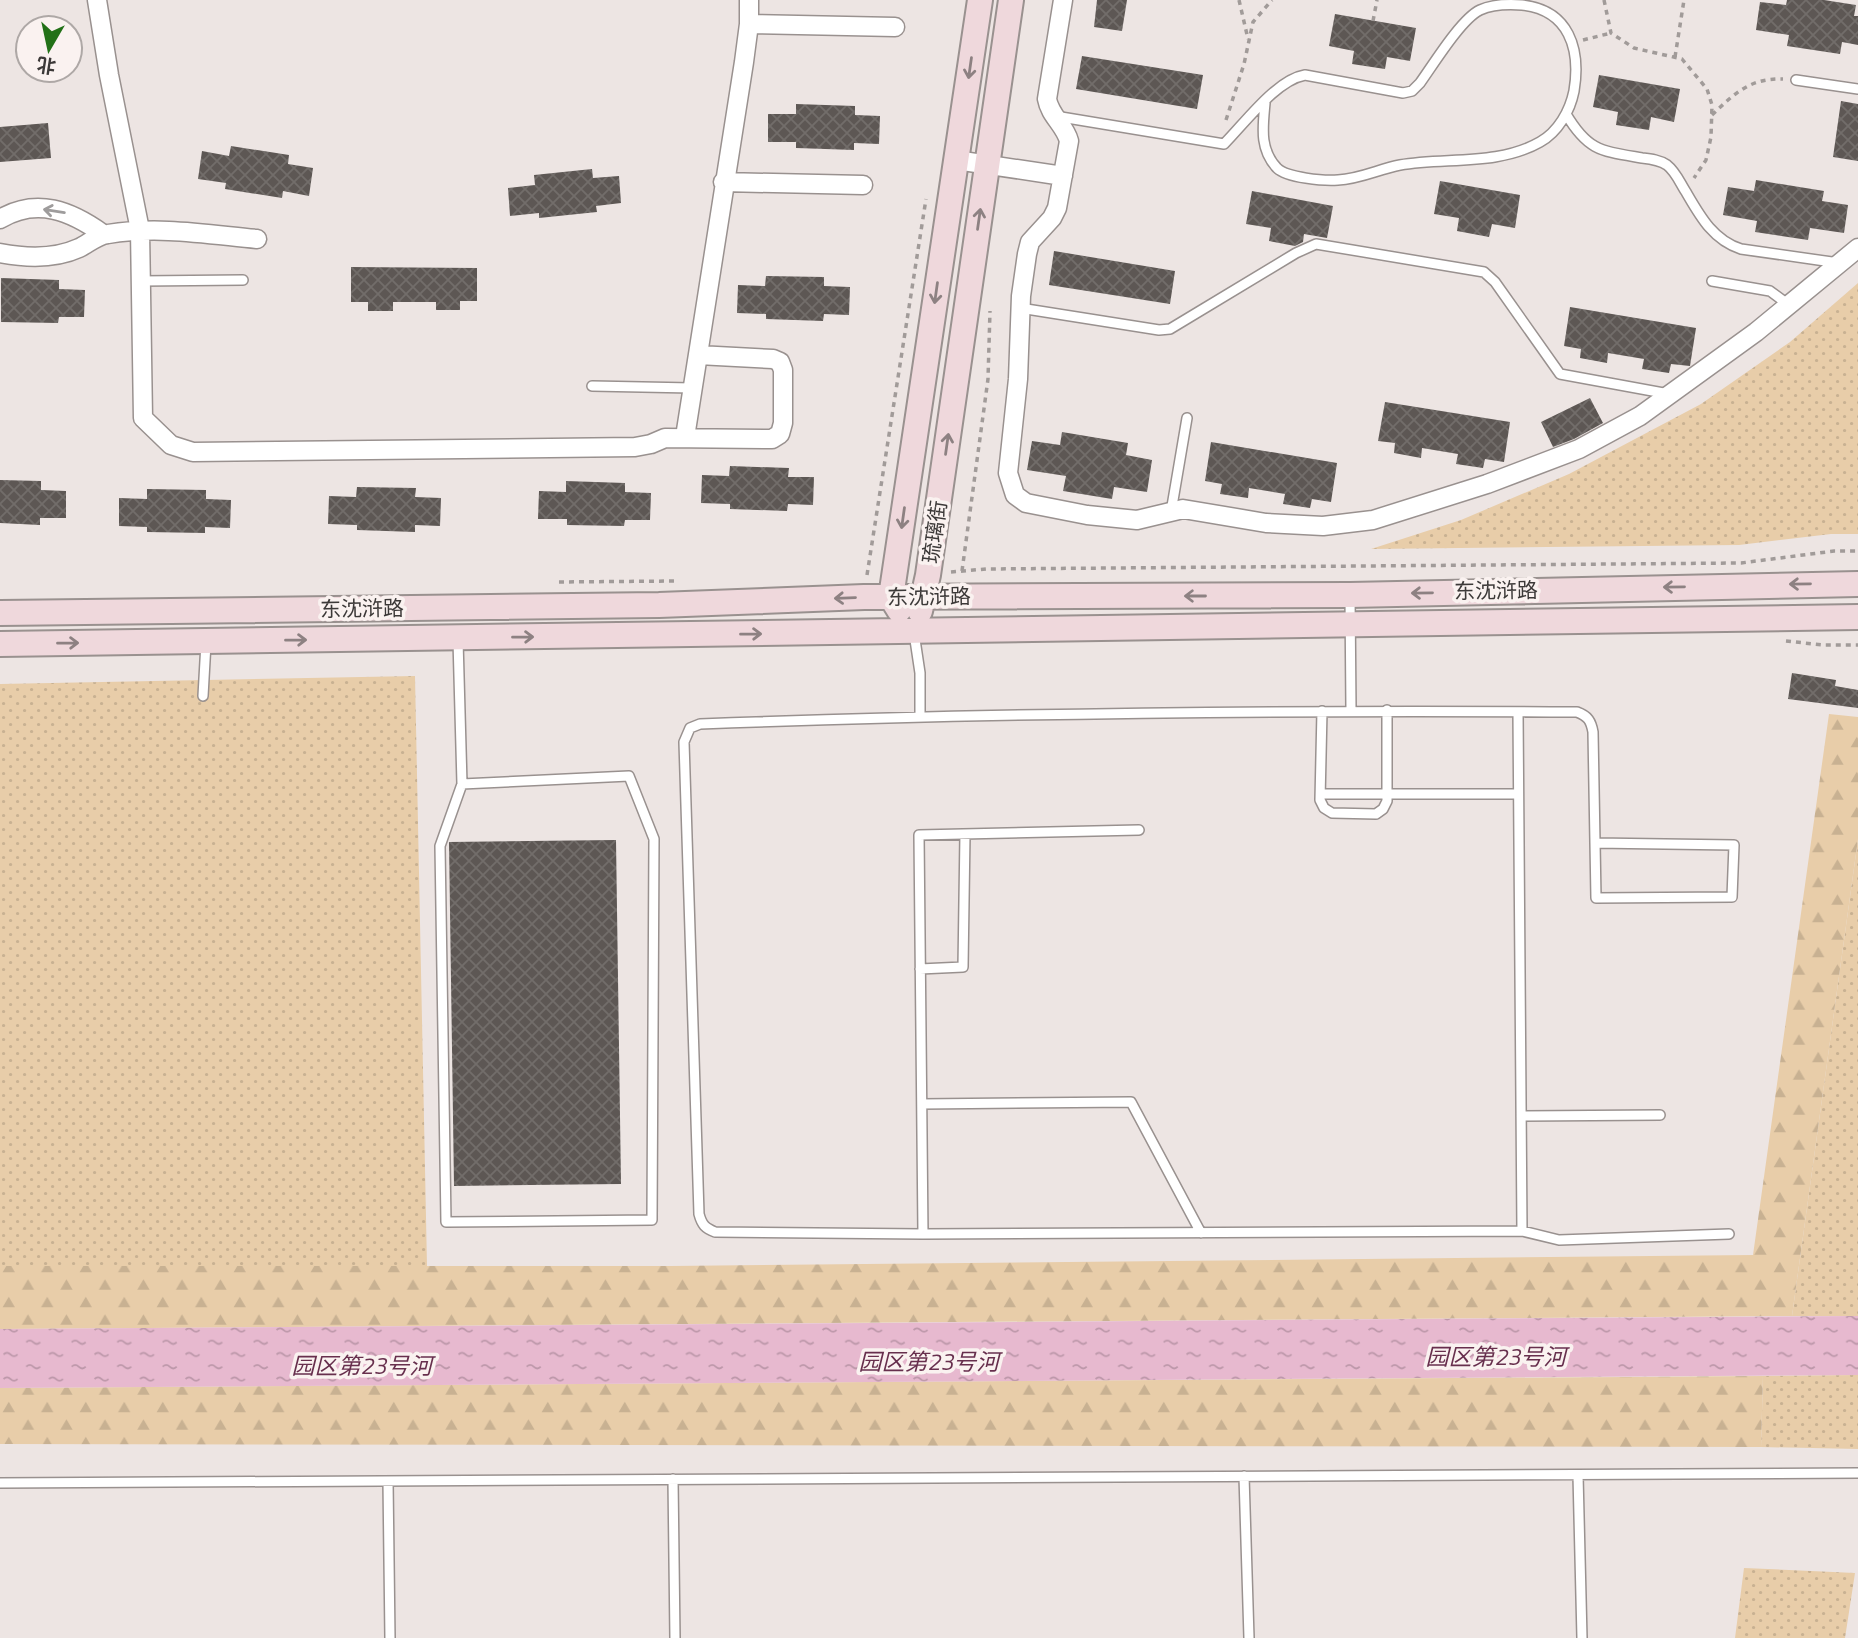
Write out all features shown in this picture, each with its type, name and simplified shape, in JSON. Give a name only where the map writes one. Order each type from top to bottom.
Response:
[{"type":"main road","name":"琉璃街","points":[[891,597],[980,0]]},
{"type":"main road","name":"琉璃街","points":[[914,632],[925,597],[1011,0]]},
{"type":"main road","name":"东沈浒路","points":[[0,613],[659,605],[864,597],[1350,595],[1858,584]]},
{"type":"main road","points":[[891,597],[914,632]]},
{"type":"main road","name":"东沈浒路","points":[[0,644],[1858,617]]},
{"type":"street","points":[[97,0],[140,230],[143,418],[172,445],[193,452],[635,447],[665,438],[772,439],[780,434],[783,423],[783,370],[780,362],[773,359],[698,355]]},
{"type":"street","points":[[685,437],[749,24],[749,0]]},
{"type":"street","points":[[1063,0],[1047,99],[1053,115],[1066,132],[1069,141],[1057,208],[1052,218],[1030,242],[1020,308],[1018,379],[1008,472],[1016,495],[1035,507],[1137,520],[1183,509],[1266,523],[1324,526],[1373,520],[1545,464],[1640,416],[1732,350],[1858,248]]},
{"type":"street","points":[[749,24],[895,27]]},
{"type":"street","points":[[956,160],[1063,176]]},
{"type":"street","points":[[723,182],[863,185]]},
{"type":"street","points":[[0,219],[14,211],[36,208],[52,210],[68,213],[103,234]]},
{"type":"street","points":[[0,253],[31,257],[53,255],[70,252],[103,234],[156,228],[257,239]]},
{"type":"lane","points":[[1053,115],[1224,144],[1265,103],[1293,77],[1305,75],[1403,93],[1412,91],[1467,19],[1479,10],[1498,5],[1539,8],[1551,14],[1564,27],[1577,61],[1571,108],[1543,141],[1525,150],[1494,158],[1399,166],[1336,181],[1294,176],[1278,169],[1262,142],[1265,103]]},
{"type":"lane","points":[[1796,79],[1858,89]]},
{"type":"lane","points":[[1566,114],[1578,133],[1593,146],[1609,153],[1658,160],[1667,165],[1714,235],[1726,244],[1839,263]]},
{"type":"lane","points":[[1020,308],[1170,330],[1296,253],[1316,244],[1483,272],[1495,282],[1560,374],[1670,394]]},
{"type":"lane","points":[[141,281],[243,280]]},
{"type":"lane","points":[[1712,281],[1770,291],[1789,305]]},
{"type":"lane","points":[[593,386],[692,388]]},
{"type":"lane","points":[[1171,512],[1187,418]]},
{"type":"lane","points":[[1350,595],[1351,710]]},
{"type":"lane","points":[[914,632],[920,673],[920,716]]},
{"type":"lane","points":[[458,638],[461,784],[440,846],[446,1222],[652,1220],[654,839],[629,776],[461,784]]},
{"type":"lane","points":[[203,696],[206,642]]},
{"type":"lane","points":[[1595,843],[1734,845],[1732,897],[1596,898],[1591,723],[1585,715],[1577,712],[1351,710],[920,716],[699,724],[690,727],[684,742],[698,1200],[702,1223],[715,1232],[923,1234],[1522,1231],[1559,1240],[1729,1234]]},
{"type":"lane","points":[[1322,711],[1321,794],[1324,808],[1332,813],[1376,814],[1383,809],[1387,794],[1387,710]]},
{"type":"lane","points":[[1518,712],[1522,1231]]},
{"type":"lane","points":[[1321,794],[1517,794]]},
{"type":"lane","points":[[923,1234],[919,835],[1139,830]]},
{"type":"lane","points":[[920,969],[964,967],[965,834]]},
{"type":"lane","points":[[922,1104],[1131,1102],[1201,1233]]},
{"type":"lane","points":[[1521,1116],[1660,1115]]},
{"type":"lane","points":[[0,1483],[1858,1474]]},
{"type":"lane","points":[[1578,1475],[1582,1638]]},
{"type":"lane","points":[[1244,1476],[1249,1638]]},
{"type":"lane","points":[[673,1479],[676,1638]]},
{"type":"lane","points":[[388,1481],[390,1638]]},
{"type":"path","points":[[1239,0],[1249,42]]},
{"type":"path","points":[[1220,143],[1253,22],[1272,0]]},
{"type":"path","points":[[1373,21],[1377,0]]},
{"type":"path","points":[[1604,0],[1611,33],[1634,48],[1682,59],[1707,89],[1712,115],[1706,160],[1692,180],[1682,185]]},
{"type":"path","points":[[1675,57],[1684,0]]},
{"type":"path","points":[[1572,43],[1611,33]]},
{"type":"path","points":[[1712,115],[1747,85],[1772,79],[1796,79]]},
{"type":"path","points":[[864,597],[928,191]]},
{"type":"path","points":[[959,597],[988,379],[990,305]]},
{"type":"green space","points":[[1858,283],[1858,534],[1831,534],[1739,545],[1371,549],[1461,520],[1569,474],[1701,404],[1790,342]]},
{"type":"green space","points":[[415,676],[427,1266],[0,1266],[0,684]]},
{"type":"green space","points":[[1829,714],[1858,717],[1858,839],[1792,1316],[0,1329],[0,1266],[671,1266],[1753,1255]]},
{"type":"green space","points":[[1858,839],[1858,1316],[1792,1316]]},
{"type":"green space","points":[[1858,1375],[1858,1449],[1761,1447],[1763,1376]]},
{"type":"green space","points":[[1763,1376],[1761,1447],[0,1444],[0,1388]]},
{"type":"green space","points":[[1744,1568],[1855,1573],[1845,1638],[1735,1638]]},
{"type":"water","name":"园区第23号河","points":[[1858,1316],[1858,1375],[0,1388],[0,1329]]},
{"type":"building","points":[[1097,0],[1127,0],[1122,31],[1094,27]]},
{"type":"building","points":[[1787,0],[1824,0],[1856,5],[1854,16],[1858,16],[1858,45],[1842,42],[1840,54],[1787,46],[1789,35],[1756,30],[1760,2],[1786,5]]},
{"type":"building","points":[[1335,14],[1416,28],[1410,61],[1387,57],[1385,69],[1352,64],[1354,51],[1329,46]]},
{"type":"building","points":[[1082,56],[1203,75],[1197,109],[1076,89]]},
{"type":"building","points":[[1599,75],[1680,89],[1674,122],[1651,117],[1649,130],[1616,125],[1618,112],[1593,107]]},
{"type":"building","points":[[1841,101],[1858,104],[1858,161],[1833,157]]},
{"type":"building","points":[[796,104],[855,106],[855,115],[880,116],[879,144],[854,143],[854,150],[796,148],[796,142],[768,142],[768,114],[796,114]]},
{"type":"building","points":[[48,123],[51,158],[0,162],[0,127]]},
{"type":"building","points":[[231,146],[289,155],[288,164],[313,168],[309,196],[283,191],[282,198],[225,189],[226,183],[198,179],[202,151],[229,156]]},
{"type":"building","points":[[592,169],[593,178],[619,176],[621,203],[596,206],[597,212],[539,218],[539,213],[510,216],[508,188],[535,185],[534,175]]},
{"type":"building","points":[[1756,180],[1824,191],[1822,201],[1848,205],[1844,233],[1810,228],[1808,240],[1755,232],[1757,221],[1723,215],[1728,187],[1754,191]]},
{"type":"building","points":[[1440,181],[1520,195],[1515,228],[1492,224],[1489,237],[1457,231],[1459,218],[1434,214]]},
{"type":"building","points":[[1252,191],[1333,206],[1327,238],[1304,234],[1303,242],[1295,246],[1269,241],[1271,228],[1246,224]]},
{"type":"building","points":[[1054,251],[1175,271],[1170,304],[1049,285]]},
{"type":"building","points":[[351,267],[477,268],[477,301],[460,301],[460,310],[436,310],[436,302],[393,302],[393,311],[368,311],[368,302],[351,302]]},
{"type":"building","points":[[766,276],[824,277],[824,286],[850,287],[849,315],[824,314],[823,321],[766,319],[766,314],[737,313],[738,285],[765,286]]},
{"type":"building","points":[[1,278],[59,280],[59,289],[85,290],[84,317],[59,317],[58,323],[1,322]]},
{"type":"building","points":[[1570,307],[1696,328],[1690,366],[1671,364],[1669,373],[1642,369],[1644,359],[1608,353],[1607,363],[1580,358],[1581,349],[1564,346]]},
{"type":"building","points":[[1590,398],[1603,423],[1553,447],[1541,422]]},
{"type":"building","points":[[1385,402],[1510,422],[1504,462],[1485,459],[1483,468],[1456,464],[1458,454],[1422,448],[1421,458],[1394,453],[1395,443],[1378,441]]},
{"type":"building","points":[[1062,432],[1128,443],[1126,455],[1152,460],[1147,492],[1114,487],[1112,499],[1063,491],[1066,476],[1027,470],[1032,441],[1060,445]]},
{"type":"building","points":[[1211,442],[1337,463],[1331,502],[1312,499],[1310,508],[1283,504],[1285,494],[1249,488],[1248,498],[1220,494],[1222,484],[1205,481]]},
{"type":"building","points":[[730,466],[789,468],[788,477],[814,477],[813,505],[788,504],[787,511],[730,509],[730,504],[701,503],[702,475],[729,476]]},
{"type":"building","points":[[0,480],[41,481],[41,490],[66,491],[66,518],[40,518],[40,525],[0,523]]},
{"type":"building","points":[[566,481],[625,483],[625,492],[651,493],[650,520],[625,520],[624,526],[567,525],[567,519],[538,519],[539,491],[566,492]]},
{"type":"building","points":[[357,487],[416,488],[415,497],[441,498],[440,526],[415,525],[415,532],[357,530],[357,525],[328,524],[329,496],[356,497]]},
{"type":"building","points":[[147,489],[206,490],[206,499],[231,500],[230,528],[205,527],[205,533],[147,532],[147,527],[119,526],[119,498],[147,499]]},
{"type":"building","points":[[1792,673],[1836,680],[1835,686],[1858,690],[1858,708],[1788,699]]},
{"type":"building","points":[[616,840],[621,1184],[454,1186],[449,842]]}]
